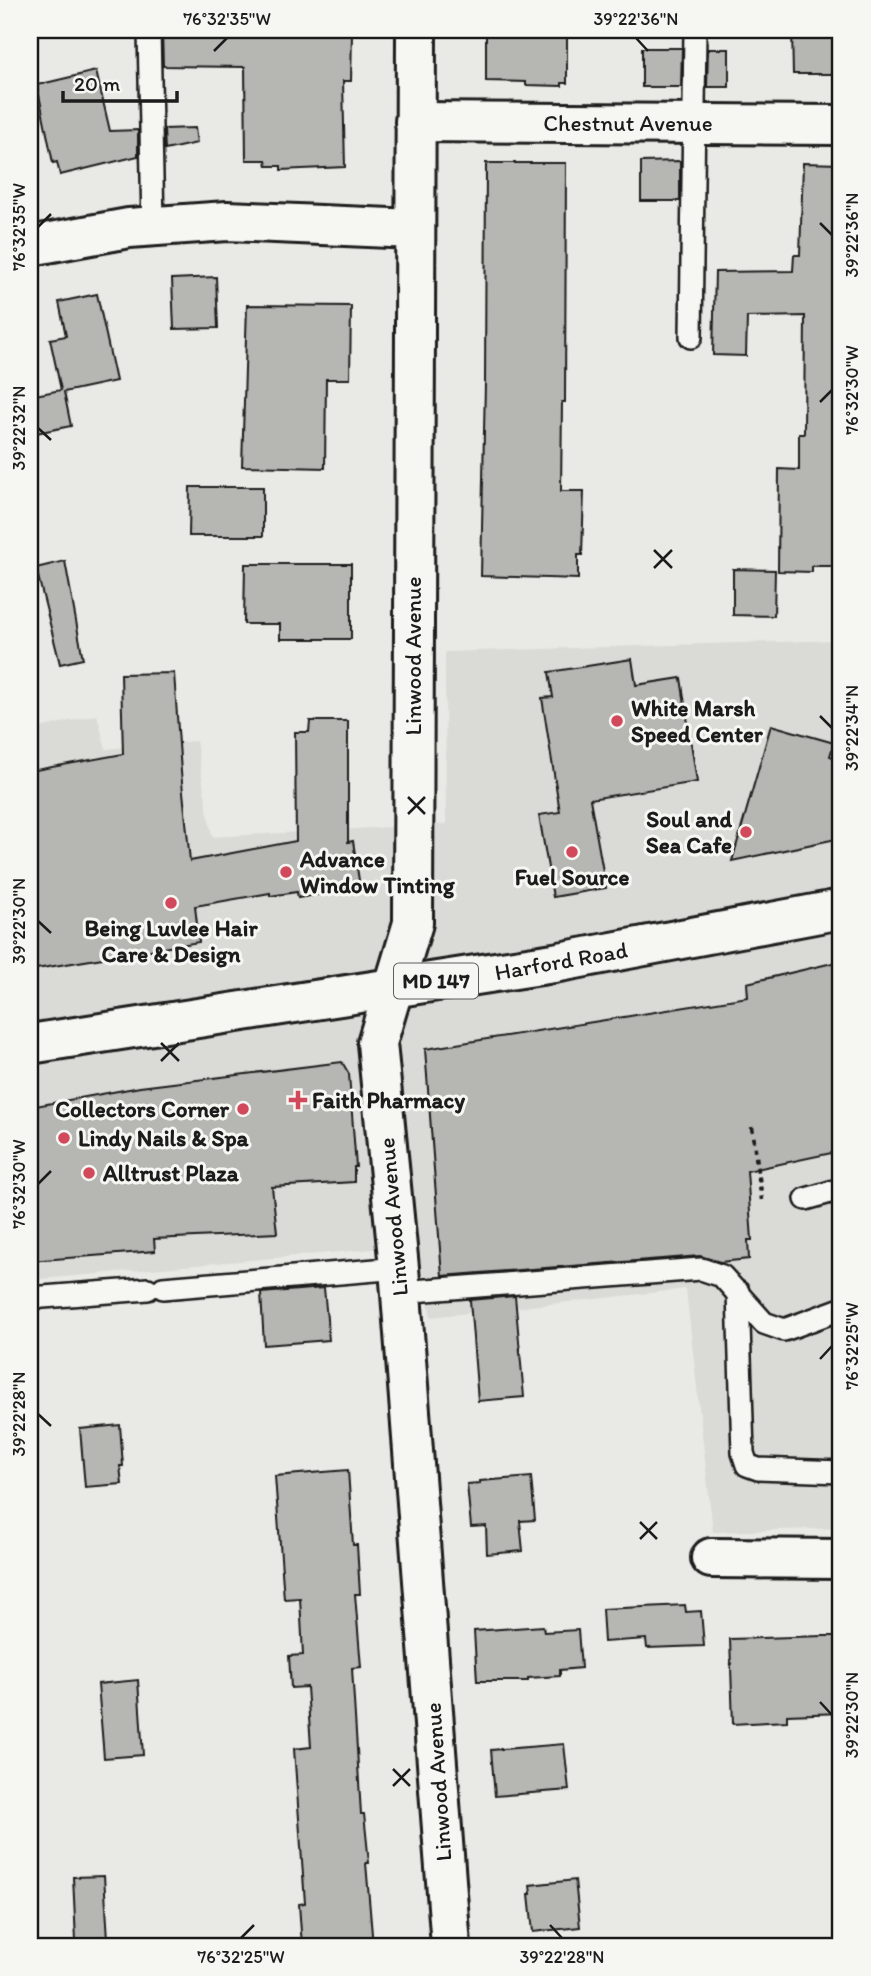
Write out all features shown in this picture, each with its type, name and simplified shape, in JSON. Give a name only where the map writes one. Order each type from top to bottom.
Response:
[{"type":"street","name":"Linwood Avenue","points":[[416,30],[413,923],[377,1043],[399,1280],[451,1946]]},
{"type":"street","name":"Chestnut Avenue","points":[[415,122],[841,125]]},
{"type":"street","points":[[30,246],[77,236],[153,226],[227,221],[414,229]]},
{"type":"street","name":"Harford Road","points":[[30,1044],[567,961],[841,909]]},
{"type":"street","points":[[711,1558],[841,1559]]},
{"type":"lane","points":[[149,30],[153,226]]},
{"type":"lane","points":[[691,337],[695,30]]},
{"type":"lane","points":[[806,1199],[841,1189]]},
{"type":"lane","points":[[30,1298],[155,1289],[701,1269],[722,1276],[764,1323],[784,1330],[841,1309]]},
{"type":"lane","points":[[738,1292],[743,1453],[747,1465],[758,1469],[841,1472]]},
{"type":"path","points":[[752,1127],[762,1200]]},
{"type":"shaded area","points":[[841,640],[841,1528],[713,1532],[686,1289],[431,1317],[417,1245],[30,1280],[30,730],[97,715],[106,749],[196,741],[212,837],[446,824],[445,652]]},
{"type":"building","points":[[792,30],[841,30],[841,74],[793,74]]},
{"type":"building","points":[[162,31],[352,34],[351,81],[343,81],[345,167],[281,170],[281,166],[267,166],[266,160],[246,160],[245,67],[163,66]]},
{"type":"building","points":[[486,32],[567,33],[567,83],[562,83],[562,86],[486,81]]},
{"type":"building","points":[[642,48],[682,48],[681,87],[642,87]]},
{"type":"building","points":[[708,49],[729,49],[729,87],[707,87]]},
{"type":"building","points":[[96,71],[110,131],[138,130],[138,156],[60,175],[57,162],[53,163],[37,85]]},
{"type":"building","points":[[195,128],[197,143],[165,150],[164,129]]},
{"type":"building","points":[[680,161],[680,201],[641,201],[641,162]]},
{"type":"building","points":[[486,163],[566,163],[565,402],[562,402],[561,491],[584,491],[582,555],[578,555],[578,579],[481,576]]},
{"type":"building","points":[[803,163],[841,164],[841,559],[837,559],[837,566],[812,566],[812,572],[778,571],[779,469],[799,470],[799,434],[804,434],[805,316],[747,317],[746,356],[713,355],[715,272],[793,271],[794,255],[800,255]]},
{"type":"building","points":[[216,277],[218,328],[174,329],[172,279]]},
{"type":"building","points":[[97,294],[116,381],[64,392],[71,426],[36,433],[30,396],[61,390],[50,339],[66,336],[59,302]]},
{"type":"building","points":[[247,305],[351,306],[350,379],[326,379],[325,468],[242,466]]},
{"type":"building","points":[[190,487],[263,487],[263,536],[189,536]]},
{"type":"building","points":[[65,561],[83,659],[60,664],[36,568]]},
{"type":"building","points":[[245,564],[351,564],[351,639],[280,639],[280,624],[244,624]]},
{"type":"building","points":[[733,569],[775,570],[774,616],[733,615]]},
{"type":"building","name":"White Marsh Speed Center","points":[[632,659],[636,685],[681,678],[697,782],[590,799],[606,888],[553,897],[539,815],[560,812],[542,698],[553,697],[549,672]]},
{"type":"building","points":[[174,673],[190,861],[296,841],[295,732],[309,732],[310,721],[348,721],[348,842],[353,841],[360,887],[298,898],[297,892],[270,896],[270,893],[195,906],[199,942],[30,970],[30,771],[123,754],[121,674]]},
{"type":"building","points":[[771,725],[834,743],[830,756],[841,760],[841,838],[732,861]]},
{"type":"building","points":[[841,961],[841,1151],[747,1171],[752,1240],[748,1240],[749,1259],[720,1262],[700,1256],[442,1276],[425,1049],[748,997],[747,983]]},
{"type":"building","points":[[342,1062],[349,1074],[356,1167],[354,1182],[272,1187],[277,1233],[154,1239],[155,1251],[30,1261],[30,1107],[140,1087]]},
{"type":"building","points":[[324,1288],[329,1340],[264,1345],[261,1293]]},
{"type":"building","points":[[515,1296],[524,1397],[478,1401],[470,1300]]},
{"type":"building","points":[[120,1425],[122,1484],[85,1487],[80,1429]]},
{"type":"building","points":[[348,1470],[353,1545],[357,1545],[360,1594],[355,1594],[361,1667],[352,1668],[361,1814],[364,1814],[369,1863],[366,1863],[373,1946],[302,1946],[299,1904],[305,1903],[294,1749],[311,1747],[307,1687],[291,1688],[289,1656],[303,1655],[300,1598],[284,1599],[275,1476]]},
{"type":"building","points":[[531,1477],[535,1520],[520,1521],[523,1551],[487,1554],[486,1526],[471,1527],[467,1484]]},
{"type":"building","points":[[685,1605],[686,1612],[701,1611],[704,1646],[647,1648],[646,1639],[604,1642],[602,1609]]},
{"type":"building","points":[[543,1626],[544,1632],[578,1630],[581,1668],[560,1670],[560,1676],[528,1678],[528,1681],[477,1681],[474,1631]]},
{"type":"building","points":[[841,1636],[841,1713],[787,1715],[787,1721],[733,1724],[730,1639]]},
{"type":"building","points":[[138,1680],[143,1755],[104,1758],[98,1684]]},
{"type":"building","points":[[564,1744],[569,1790],[495,1796],[491,1750]]},
{"type":"building","points":[[104,1876],[108,1939],[76,1941],[73,1877]]},
{"type":"building","points":[[575,1880],[580,1927],[533,1932],[530,1885]]},
{"type":"place","name":"White Marsh Speed Center","points":[[617,721]]},
{"type":"place","name":"Soul and Sea Cafe","points":[[746,832]]},
{"type":"place","name":"Fuel Source","points":[[572,852]]},
{"type":"place","name":"Advance Window Tinting","points":[[286,872]]},
{"type":"place","name":"Being Luvlee Hair Care & Design","points":[[171,903]]},
{"type":"place","name":"Faith Pharmacy","points":[[298,1100]]},
{"type":"place","name":"Collectors Corner","points":[[243,1109]]},
{"type":"place","name":"Lindy Nails & Spa","points":[[64,1138]]},
{"type":"place","name":"Alltrust Plaza","points":[[89,1173]]}]
